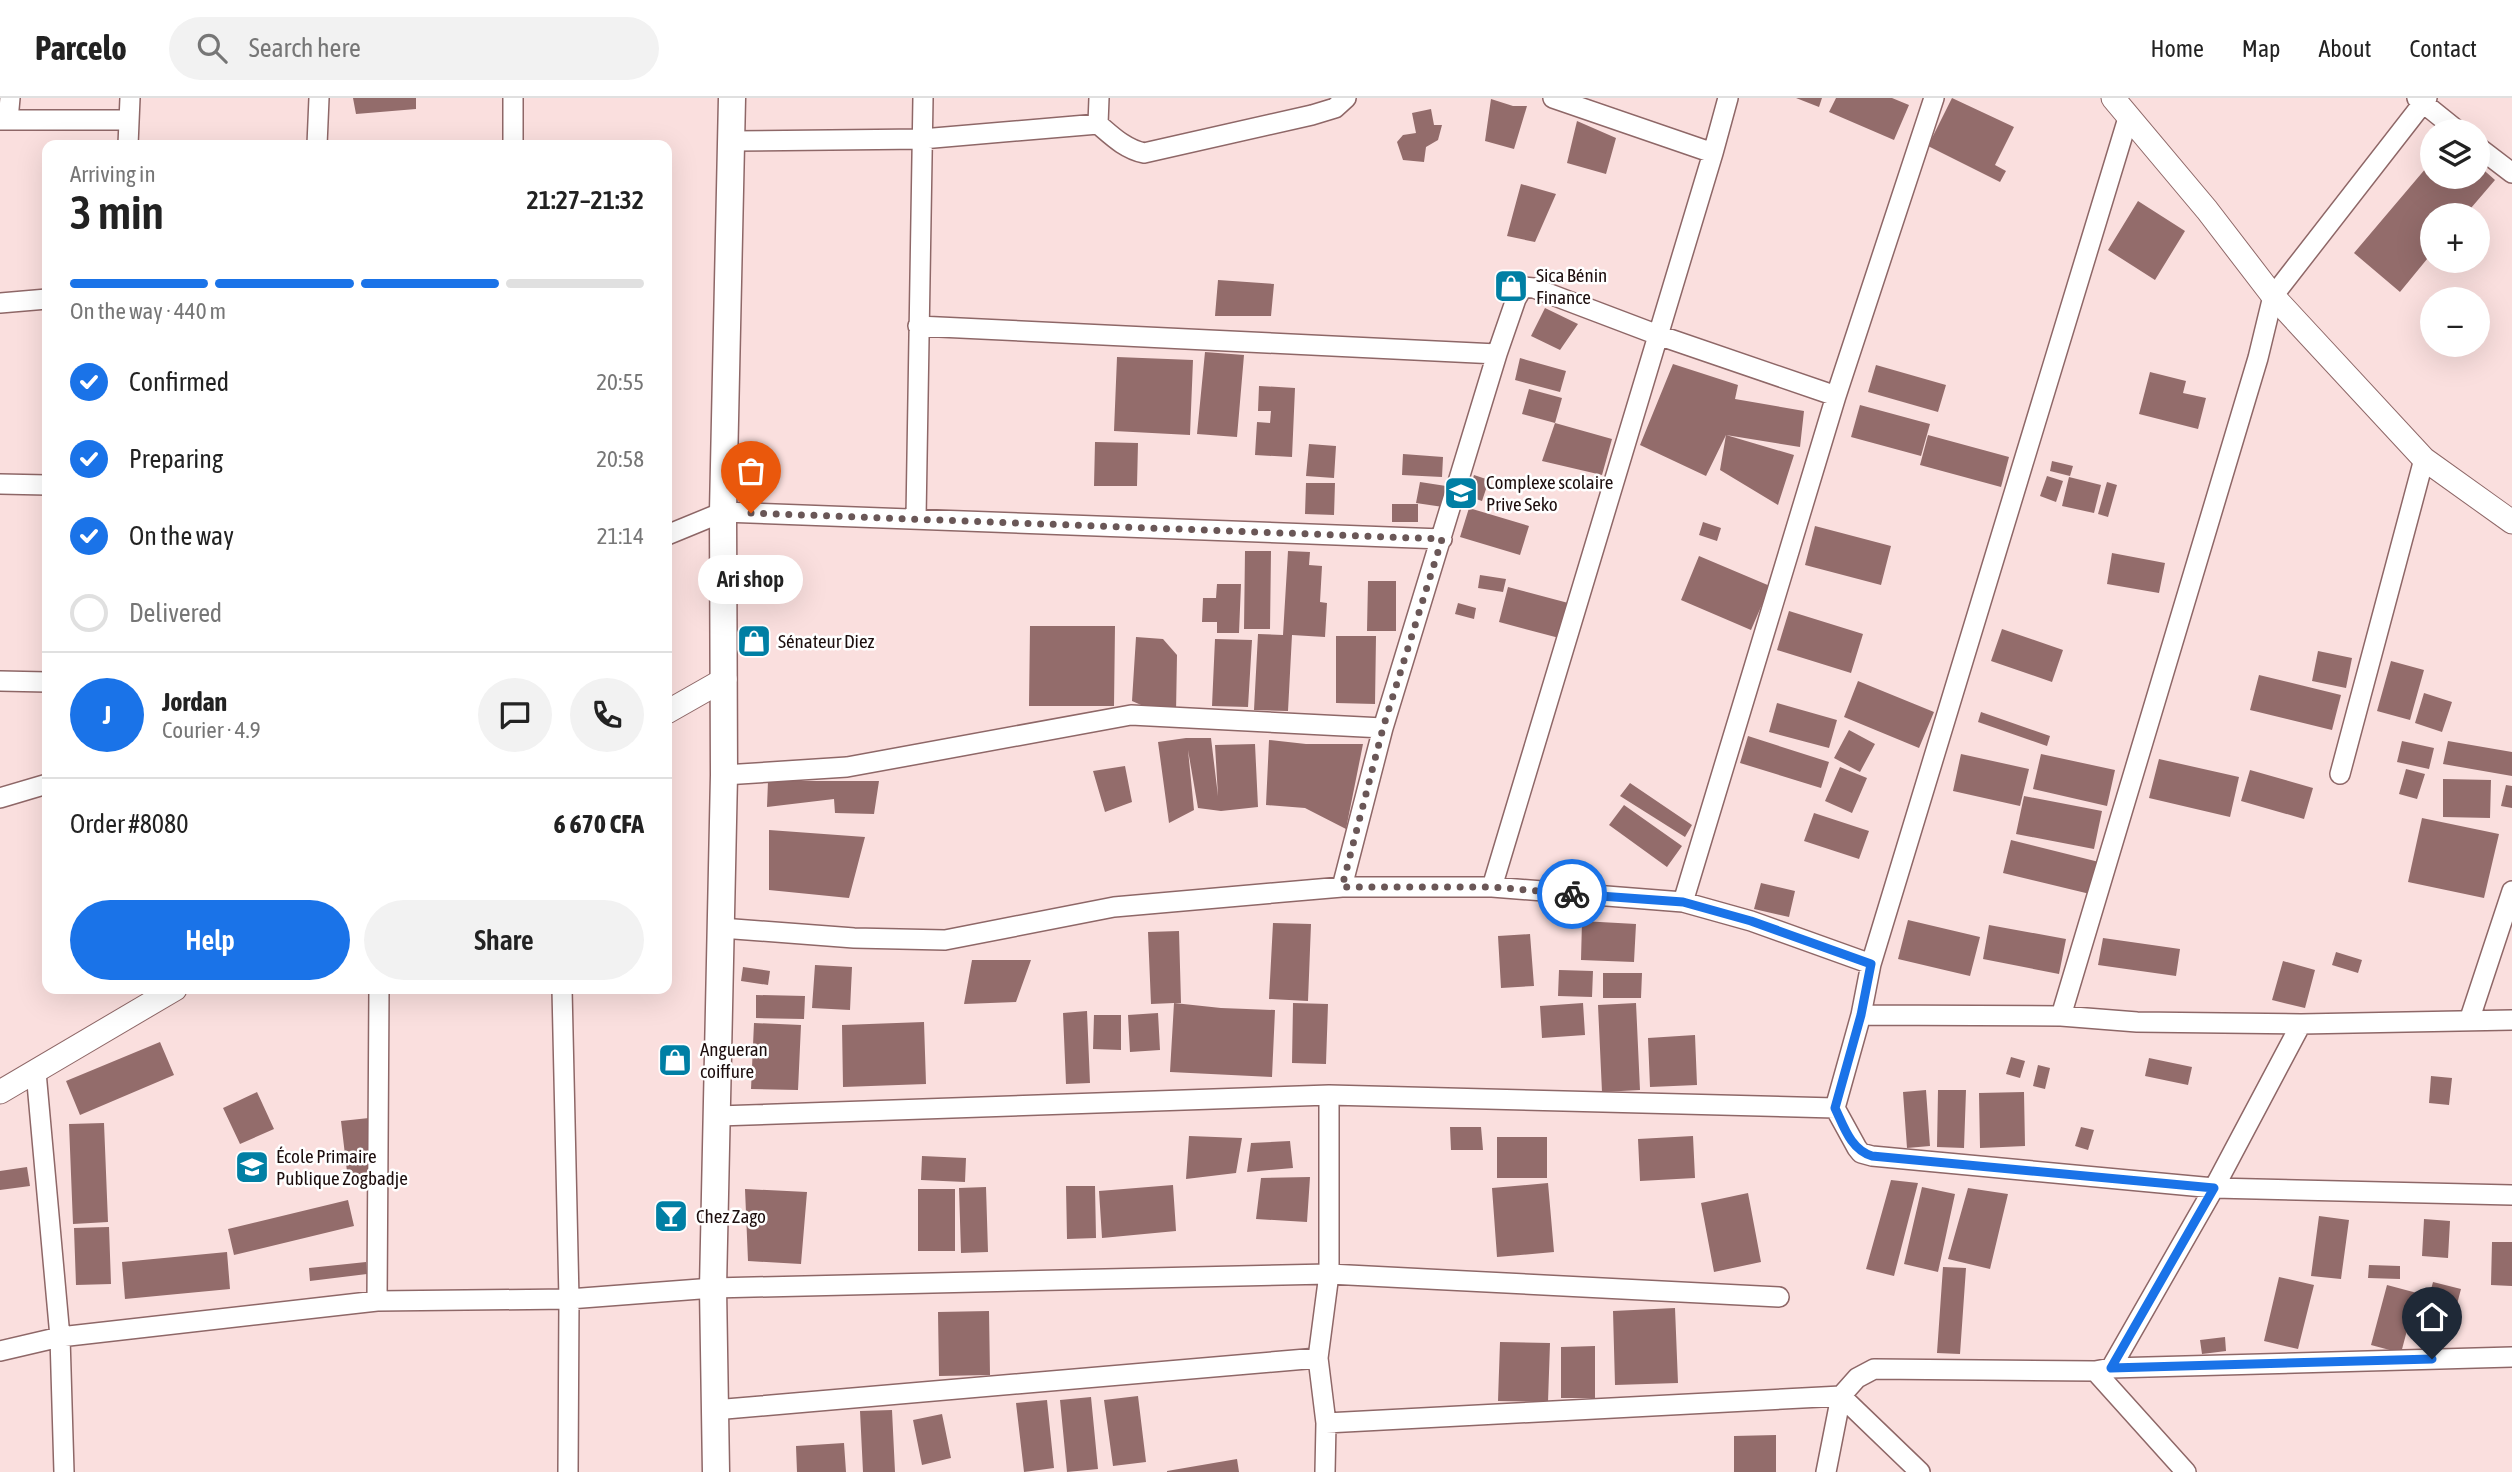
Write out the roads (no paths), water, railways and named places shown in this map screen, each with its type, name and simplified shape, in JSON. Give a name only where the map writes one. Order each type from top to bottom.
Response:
[{"type":"main road","points":[[716,1472],[713,1288],[726,679],[723,512],[732,98]]},
{"type":"street","points":[[10,98],[4,120],[128,120]]},
{"type":"street","points":[[128,140],[130,98]]},
{"type":"street","points":[[317,140],[319,98]]},
{"type":"street","points":[[513,98],[513,140]]},
{"type":"street","points":[[916,518],[923,98]]},
{"type":"street","points":[[1098,124],[1099,98]]},
{"type":"street","points":[[732,141],[922,139],[1098,124],[1118,141],[1136,152],[1144,153],[1312,115],[1335,108],[1346,98]]},
{"type":"street","points":[[1553,98],[1713,153]]},
{"type":"street","points":[[1492,887],[1728,98]]},
{"type":"street","points":[[1683,902],[1836,396],[1934,98]]},
{"type":"street","points":[[2113,98],[2207,210],[2273,296],[2424,459],[2512,522]]},
{"type":"street","points":[[2061,1016],[2258,358],[2273,296],[2422,100],[2444,119]]},
{"type":"street","points":[[2128,118],[1871,964],[1861,1015],[1835,1108],[1857,1148],[1861,1153],[1872,1156],[2214,1188],[2512,1195]]},
{"type":"street","points":[[2490,156],[2512,173]]},
{"type":"street","points":[[1342,887],[1383,728],[1497,354],[1516,299],[1523,287],[1534,288],[1658,335],[1836,396]]},
{"type":"street","points":[[0,303],[42,299]]},
{"type":"street","points":[[918,326],[1497,354]]},
{"type":"street","points":[[2340,774],[2424,459]]},
{"type":"street","points":[[0,484],[42,485]]},
{"type":"street","points":[[672,533],[723,512],[1442,539]]},
{"type":"street","points":[[672,709],[726,679]]},
{"type":"street","points":[[0,681],[42,682]]},
{"type":"street","points":[[724,775],[847,767],[1131,715],[1383,728]]},
{"type":"street","points":[[0,798],[42,785]]},
{"type":"street","points":[[721,928],[853,938],[945,940],[1114,907],[1342,887],[1492,887],[1683,902],[1751,921],[1871,964]]},
{"type":"street","points":[[2469,1021],[2512,891]]},
{"type":"street","points":[[0,1093],[167,994]]},
{"type":"street","points":[[377,1301],[379,994]]},
{"type":"street","points":[[562,994],[569,1299],[568,1472]]},
{"type":"street","points":[[1861,1015],[2061,1016],[2137,1022],[2301,1024],[2512,1020]]},
{"type":"street","points":[[2103,1369],[2214,1188],[2301,1024]]},
{"type":"street","points":[[36,1072],[60,1337],[64,1472]]},
{"type":"street","points":[[1325,1472],[1326,1423],[1318,1358],[1329,1275],[1328,1095]]},
{"type":"street","points":[[718,1116],[1328,1095],[1835,1108]]},
{"type":"street","points":[[0,1351],[60,1337],[377,1301],[569,1299],[713,1288],[1329,1275],[1779,1297]]},
{"type":"street","points":[[1826,1472],[1841,1396],[1857,1378],[1874,1369],[2103,1369],[2512,1357]]},
{"type":"street","points":[[714,1410],[1318,1358]]},
{"type":"street","points":[[2103,1369],[2186,1472]]},
{"type":"street","points":[[1326,1423],[1841,1396],[1920,1472]]},
{"type":"place","name":"Sica Bénin Finance","points":[[1511,286]]},
{"type":"place","name":"Complexe scolaire Prive Seko","points":[[1461,493]]},
{"type":"place","name":"Ari shop","points":[[751,513]]},
{"type":"place","name":"Sénateur Diez","points":[[754,641]]},
{"type":"place","name":"Angueran coiffure","points":[[675,1060]]},
{"type":"place","name":"École Primaire Publique Zogbadje","points":[[252,1167]]},
{"type":"place","name":"Chez Zago","points":[[671,1216]]}]
